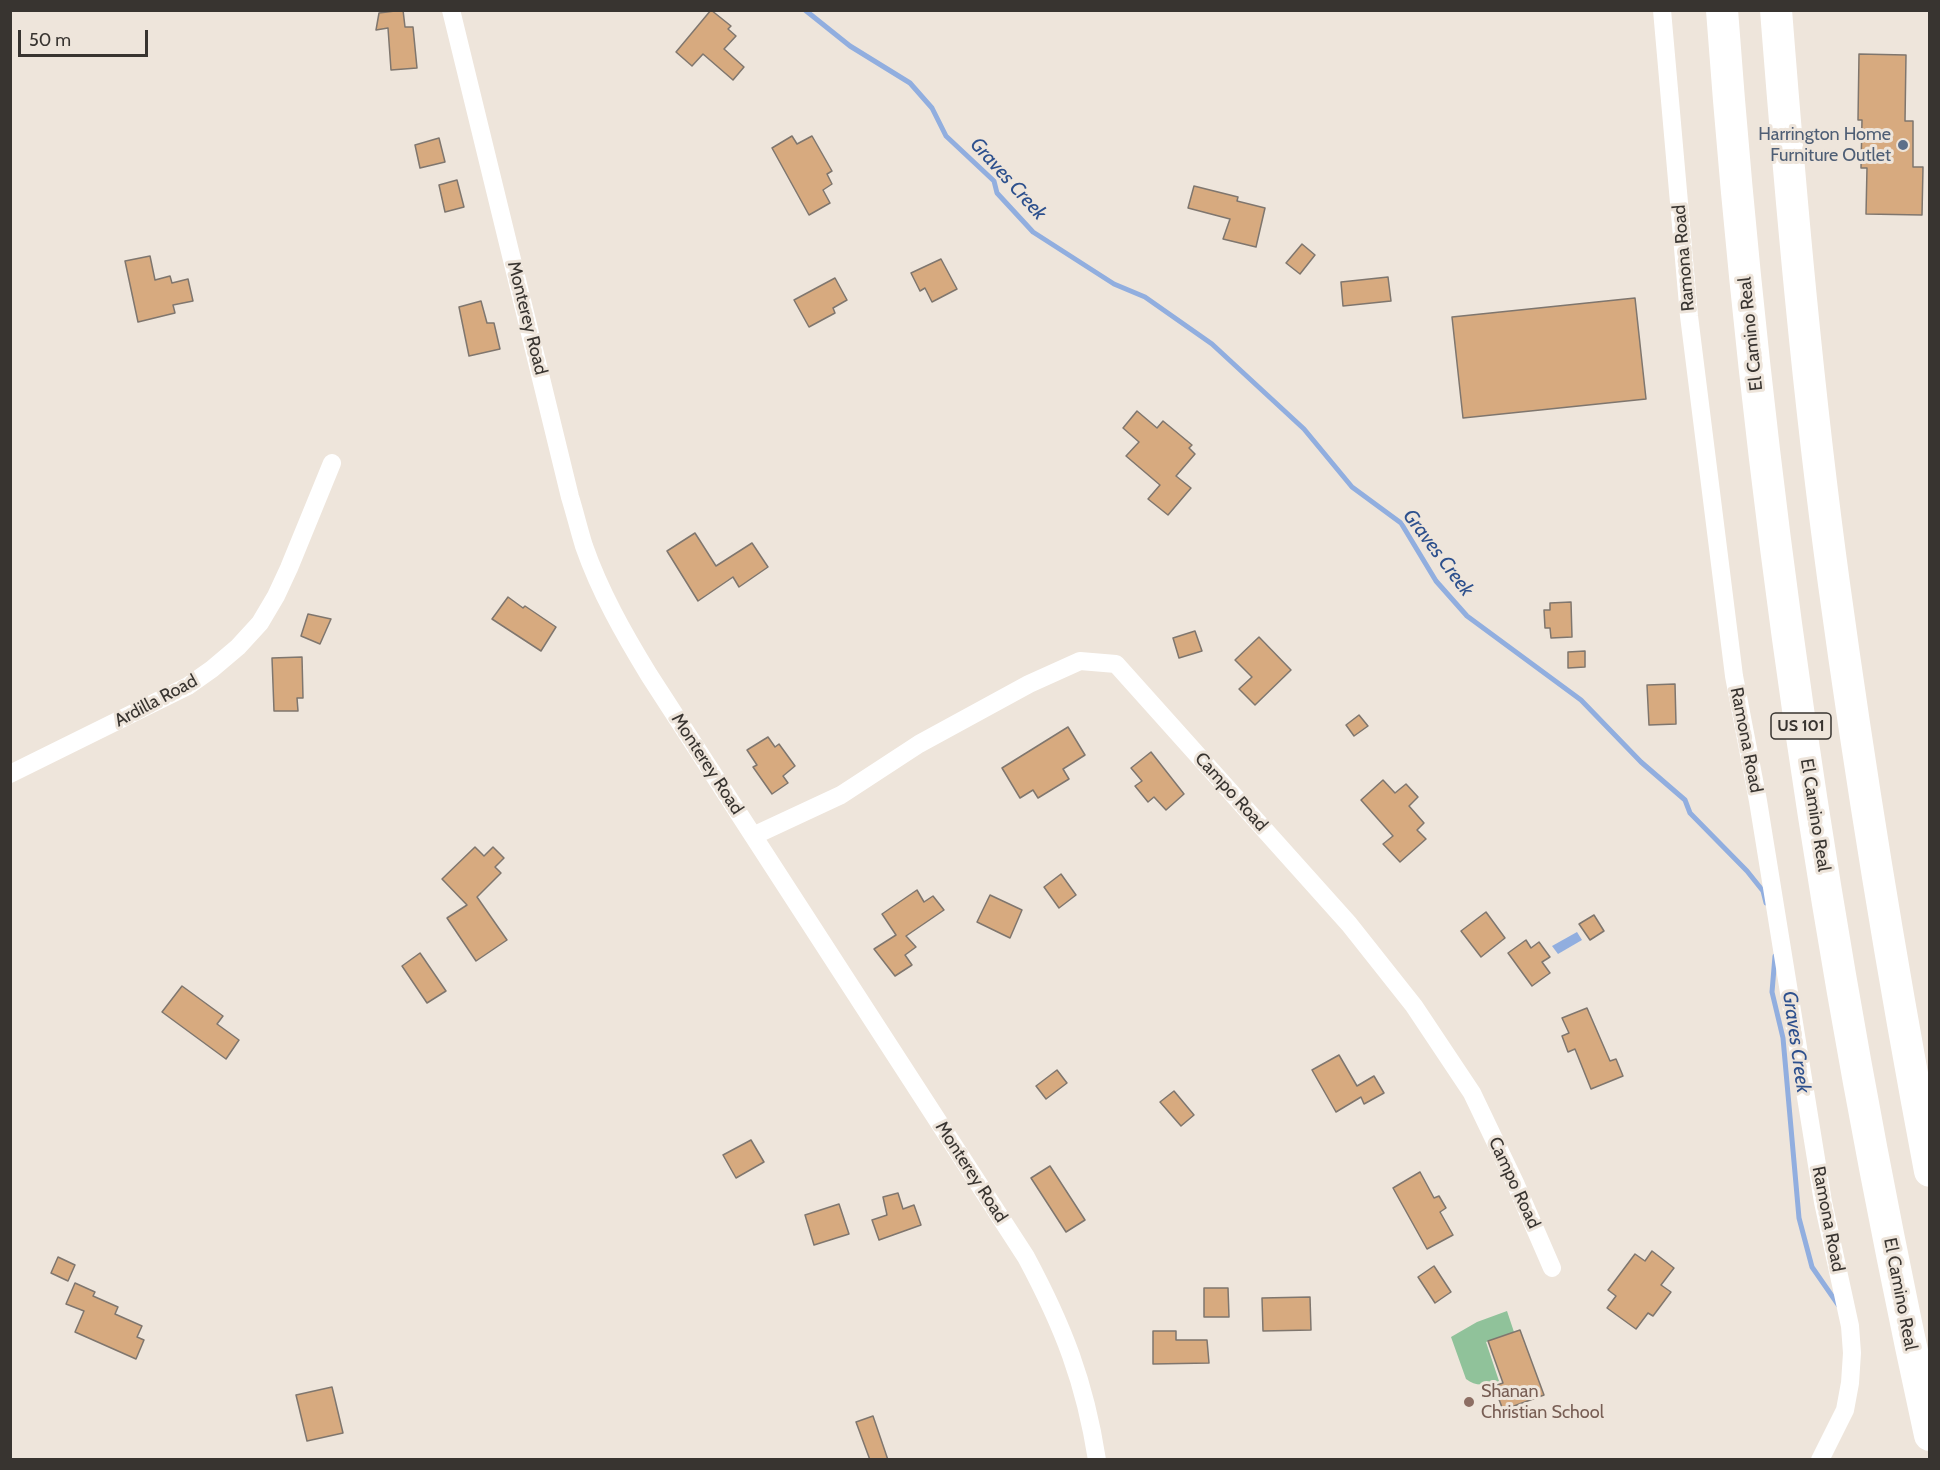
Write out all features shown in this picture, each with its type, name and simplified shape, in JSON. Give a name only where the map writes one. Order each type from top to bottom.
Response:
[{"type":"highway","name":"El Camino Real","points":[[1722,10],[1743,264],[1760,417],[1808,774],[1846,1014],[1901,1303],[1929,1435]]},
{"type":"highway","name":"US 101","points":[[1776,10],[1809,370],[1834,581],[1860,766],[1929,1171]]},
{"type":"street","name":"Monterey Road","points":[[451,10],[570,497],[584,546],[605,597],[623,633],[1026,1257],[1048,1298],[1078,1373],[1097,1460]]},
{"type":"street","name":"Ramona Road","points":[[1662,10],[1689,316],[1734,676],[1758,801],[1823,1202],[1850,1326],[1852,1353],[1845,1410],[1820,1460]]},
{"type":"street","name":"Ardilla Road","points":[[10,774],[188,686],[238,647],[260,623],[276,596],[332,462]]},
{"type":"street","name":"Campo Road","points":[[753,836],[841,795],[919,744],[1029,684],[1080,661],[1116,664],[1349,924],[1414,1006],[1472,1093],[1552,1268]]},
{"type":"green space","points":[[1507,1311],[1514,1332],[1486,1342],[1499,1381],[1474,1384],[1466,1379],[1451,1337],[1477,1322]]},
{"type":"water","points":[[1577,932],[1582,940],[1558,954],[1552,946]]},
{"type":"building","points":[[403,10],[405,27],[413,27],[417,68],[391,70],[388,28],[376,30],[379,13]]},
{"type":"building","points":[[711,10],[731,26],[728,29],[736,36],[724,49],[744,67],[733,80],[703,54],[692,66],[676,52]]},
{"type":"building","points":[[1859,54],[1906,55],[1905,121],[1913,121],[1913,167],[1923,167],[1922,215],[1866,214],[1867,168],[1861,168],[1862,120],[1858,120]]},
{"type":"building","points":[[792,136],[797,144],[812,136],[832,171],[827,174],[832,184],[823,190],[830,203],[809,215],[772,148]]},
{"type":"building","points":[[439,138],[445,162],[420,168],[415,145]]},
{"type":"building","points":[[457,180],[464,207],[445,212],[439,185]]},
{"type":"building","points":[[1194,186],[1238,197],[1237,201],[1265,208],[1256,247],[1223,239],[1230,219],[1188,208]]},
{"type":"building","points":[[1302,244],[1315,255],[1300,274],[1286,263]]},
{"type":"building","points":[[150,256],[155,280],[170,276],[172,283],[188,279],[193,301],[173,305],[175,313],[138,322],[125,261]]},
{"type":"building","points":[[941,259],[957,289],[932,302],[925,288],[920,291],[911,273]]},
{"type":"building","points":[[1388,277],[1391,301],[1343,306],[1341,282]]},
{"type":"building","points":[[835,278],[847,300],[833,308],[835,313],[809,327],[794,300]]},
{"type":"building","points":[[1635,298],[1646,399],[1463,418],[1452,317]]},
{"type":"building","points":[[481,301],[487,323],[494,323],[500,349],[469,356],[459,307]]},
{"type":"building","points":[[1137,411],[1157,428],[1163,421],[1192,445],[1189,448],[1195,454],[1176,476],[1191,488],[1168,515],[1148,499],[1160,485],[1126,456],[1139,442],[1123,428]]},
{"type":"building","points":[[695,533],[716,566],[752,543],[768,567],[739,587],[733,577],[698,601],[667,551]]},
{"type":"building","points":[[508,597],[556,627],[541,651],[492,619]]},
{"type":"building","points":[[1571,602],[1572,637],[1551,638],[1550,628],[1545,628],[1544,610],[1550,610],[1550,603]]},
{"type":"building","points":[[308,614],[331,619],[320,644],[301,636]]},
{"type":"building","points":[[1195,631],[1202,651],[1179,658],[1173,638]]},
{"type":"building","points":[[1259,637],[1291,670],[1255,705],[1239,689],[1252,677],[1235,660]]},
{"type":"building","points":[[1585,651],[1585,667],[1568,668],[1568,652]]},
{"type":"building","points":[[302,657],[303,698],[297,698],[298,711],[274,711],[272,658]]},
{"type":"building","points":[[1675,684],[1676,724],[1649,725],[1647,685]]},
{"type":"building","points":[[1359,715],[1368,726],[1354,736],[1346,725]]},
{"type":"building","points":[[1068,727],[1085,755],[1063,769],[1069,779],[1038,798],[1033,790],[1020,798],[1002,768]]},
{"type":"building","points":[[768,737],[775,747],[779,744],[795,766],[783,776],[788,783],[772,794],[753,767],[757,765],[747,750]]},
{"type":"building","points":[[1151,752],[1184,794],[1166,810],[1154,797],[1148,802],[1135,786],[1142,781],[1131,768]]},
{"type":"building","points":[[1383,780],[1395,793],[1406,784],[1418,797],[1409,806],[1424,823],[1417,830],[1426,839],[1400,862],[1383,844],[1393,836],[1361,800]]},
{"type":"building","points":[[475,847],[484,856],[493,847],[504,858],[495,867],[501,873],[477,897],[507,940],[476,961],[447,918],[467,905],[442,879]]},
{"type":"building","points":[[1061,874],[1076,895],[1059,908],[1044,887]]},
{"type":"building","points":[[917,890],[924,902],[933,896],[944,910],[906,936],[916,947],[905,955],[912,965],[895,976],[874,949],[896,935],[882,914]]},
{"type":"building","points":[[990,895],[1022,910],[1010,938],[977,922]]},
{"type":"building","points":[[1486,912],[1505,938],[1481,957],[1461,931]]},
{"type":"building","points":[[1594,915],[1604,931],[1590,940],[1579,924]]},
{"type":"building","points":[[1526,940],[1531,948],[1539,942],[1550,957],[1542,962],[1550,973],[1532,986],[1508,953]]},
{"type":"building","points":[[420,953],[446,991],[427,1003],[402,966]]},
{"type":"building","points":[[182,986],[223,1016],[217,1024],[239,1040],[226,1059],[162,1012]]},
{"type":"building","points":[[1587,1008],[1610,1061],[1616,1059],[1623,1076],[1591,1089],[1575,1049],[1568,1052],[1562,1036],[1569,1033],[1562,1018]]},
{"type":"building","points":[[1339,1055],[1357,1086],[1374,1076],[1384,1093],[1364,1104],[1361,1097],[1336,1112],[1312,1070]]},
{"type":"building","points":[[1057,1070],[1067,1083],[1046,1099],[1036,1086]]},
{"type":"building","points":[[1174,1091],[1194,1115],[1181,1126],[1160,1102]]},
{"type":"building","points":[[751,1140],[764,1162],[736,1178],[723,1155]]},
{"type":"building","points":[[1050,1166],[1085,1220],[1066,1232],[1031,1178]]},
{"type":"building","points":[[1420,1172],[1434,1198],[1439,1196],[1446,1208],[1440,1212],[1453,1235],[1427,1249],[1393,1188]]},
{"type":"building","points":[[898,1193],[903,1209],[914,1205],[921,1225],[879,1240],[872,1220],[887,1215],[883,1197]]},
{"type":"building","points":[[839,1204],[849,1234],[814,1245],[805,1215]]},
{"type":"building","points":[[1652,1251],[1674,1268],[1661,1285],[1671,1292],[1653,1316],[1648,1313],[1636,1329],[1607,1308],[1616,1296],[1608,1290],[1635,1254],[1645,1261]]},
{"type":"building","points":[[58,1257],[75,1265],[68,1281],[51,1273]]},
{"type":"building","points":[[1434,1266],[1451,1292],[1435,1303],[1418,1277]]},
{"type":"building","points":[[75,1283],[95,1292],[93,1296],[118,1307],[115,1314],[142,1326],[137,1337],[144,1340],[136,1359],[75,1332],[84,1311],[66,1304]]},
{"type":"building","points":[[1204,1288],[1228,1288],[1229,1317],[1204,1317]]},
{"type":"building","points":[[1310,1297],[1311,1330],[1263,1331],[1262,1298]]},
{"type":"building","points":[[1520,1330],[1544,1395],[1503,1410],[1494,1386],[1503,1383],[1488,1341]]},
{"type":"building","points":[[1153,1331],[1176,1331],[1176,1340],[1207,1340],[1209,1363],[1153,1364]]},
{"type":"building","points":[[332,1387],[343,1433],[307,1441],[296,1395]]},
{"type":"building","points":[[873,1416],[888,1460],[870,1460],[856,1422]]},
{"type":"waterway","name":"Graves Creek","points":[[805,10],[850,46],[910,83],[932,108],[946,136],[994,181],[997,193],[1033,232],[1114,284],[1145,297],[1212,344],[1304,429],[1352,487],[1401,523],[1436,581],[1467,616],[1581,700],[1641,762],[1685,800],[1690,813],[1747,871],[1763,891],[1766,903]]},
{"type":"waterway","name":"Graves Creek","points":[[1775,956],[1772,992],[1783,1038],[1799,1218],[1812,1267],[1839,1306]]},
{"type":"place","name":"Harrington Home Furniture Outlet","points":[[1903,145]]},
{"type":"place","name":"Shanan Christian School","points":[[1469,1402]]}]
